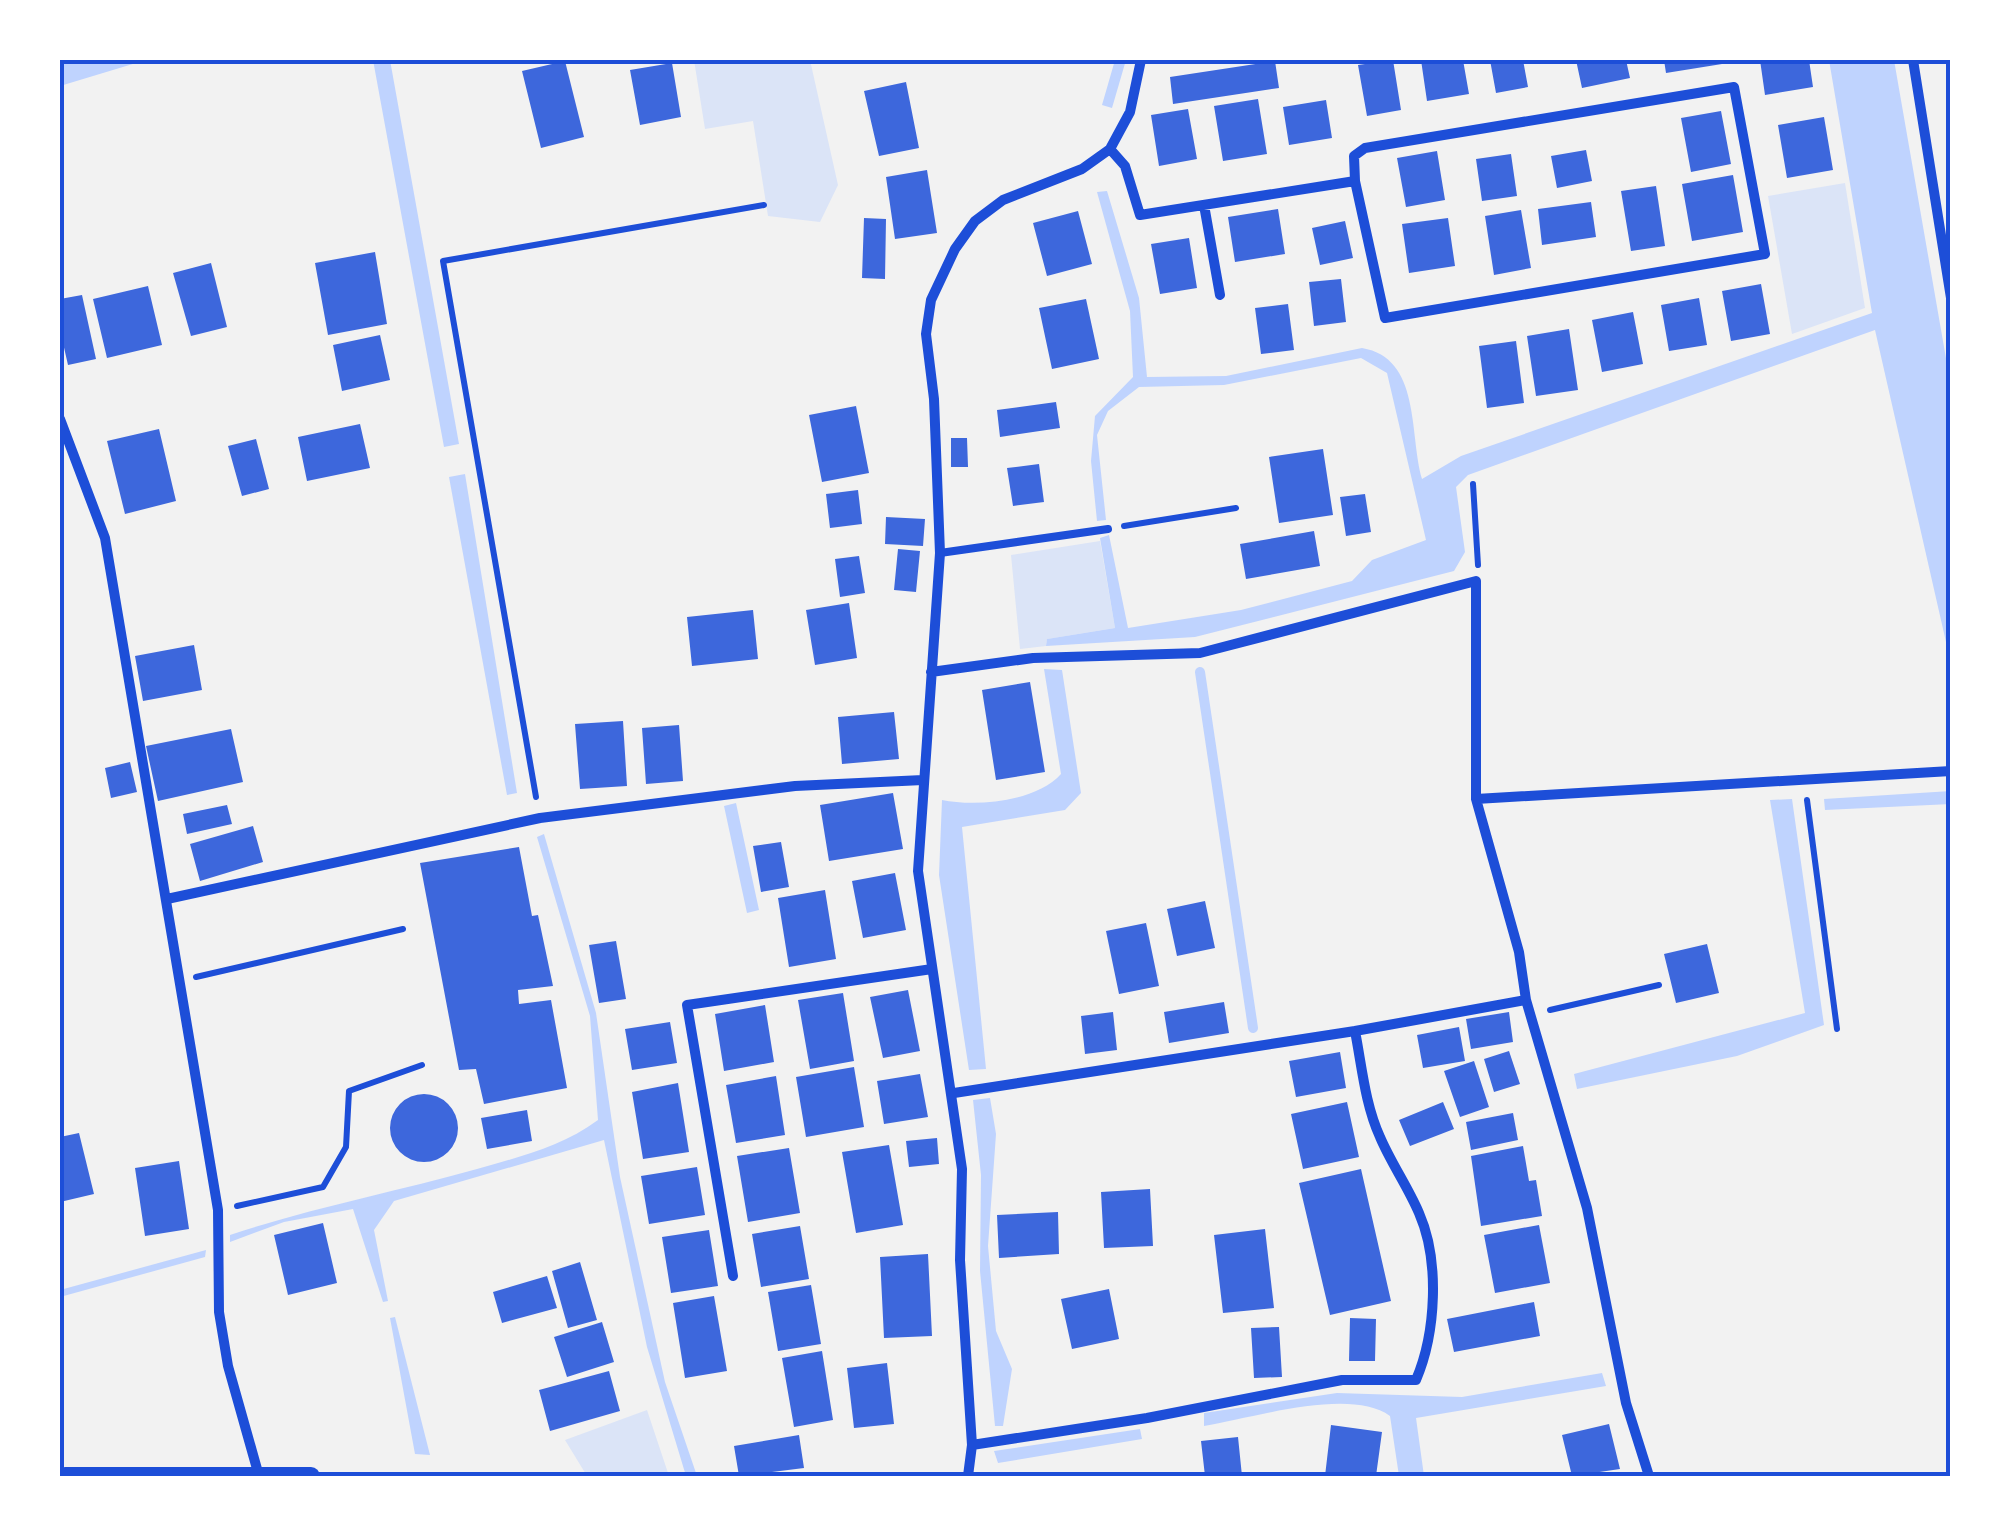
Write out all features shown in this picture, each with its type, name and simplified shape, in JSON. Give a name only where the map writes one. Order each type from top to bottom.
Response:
[{"type":"street","points":[[968,1476],[972,1446],[960,1260],[962,1169],[954,1093],[918,872],[940,552],[934,398],[926,334],[931,300],[955,249],[975,220],[1003,200],[1082,169],[1110,149],[1130,112],[1141,60]]},
{"type":"street","points":[[1913,60],[1951,298]]},
{"type":"street","points":[[1734,86],[1765,254],[1385,318],[1355,180],[1354,156],[1365,148],[1734,86]]},
{"type":"street","points":[[1110,149],[1125,166],[1140,215],[1355,180]]},
{"type":"street","points":[[1204,205],[1220,295]]},
{"type":"street","points":[[60,419],[105,538],[218,1210],[218,1312],[228,1366],[259,1474]]},
{"type":"street","points":[[931,672],[1033,658],[1200,653],[1476,581],[1476,800],[1518,952],[1526,1000],[1534,1014],[1587,1208],[1626,1403],[1649,1476]]},
{"type":"street","points":[[1476,800],[1951,771]]},
{"type":"street","points":[[168,900],[540,818],[795,786],[923,780]]},
{"type":"street","points":[[733,1276],[688,1005],[932,969]]},
{"type":"street","points":[[954,1093],[1356,1032],[1526,1000]]},
{"type":"street","points":[[972,1446],[1147,1418],[1342,1380],[1416,1380],[1428,1350],[1431,1252],[1420,1215],[1380,1136],[1368,1103],[1356,1032]]},
{"type":"street","points":[[65,1476],[311,1476]]},
{"type":"lane","points":[[940,552],[1108,528]]},
{"type":"path","points":[[540,818],[443,262],[764,205]]},
{"type":"path","points":[[1474,484],[1480,547],[1476,581]]},
{"type":"path","points":[[1108,528],[1236,508]]},
{"type":"path","points":[[1804,779],[1837,1029]]},
{"type":"path","points":[[180,980],[403,929]]},
{"type":"path","points":[[1534,1014],[1659,985]]},
{"type":"path","points":[[218,1210],[323,1187],[346,1147],[349,1091],[422,1065]]},
{"type":"shaded area","points":[[694,60],[810,60],[838,185],[820,222],[768,216],[753,121],[705,129]]},
{"type":"shaded area","points":[[1845,183],[1865,308],[1792,334],[1768,196]]},
{"type":"shaded area","points":[[1100,541],[1115,628],[1047,639],[1046,646],[1020,649],[1011,555]]},
{"type":"shaded area","points":[[647,1410],[669,1476],[587,1476],[565,1440]]},
{"type":"water","points":[[76,60],[146,60],[60,86],[60,65]]},
{"type":"water","points":[[373,60],[390,60],[459,444],[444,447]]},
{"type":"water","points":[[1115,60],[1126,60],[1112,108],[1102,105]]},
{"type":"water","points":[[1829,60],[1894,60],[1951,387],[1951,664],[1875,330],[1468,475],[1456,487],[1465,552],[1454,571],[1195,637],[1046,646],[1047,639],[1115,628],[1100,538],[1109,535],[1128,628],[1241,610],[1352,581],[1372,560],[1426,540],[1387,373],[1361,358],[1224,385],[1139,387],[1108,411],[1097,435],[1106,520],[1097,521],[1091,461],[1095,416],[1133,377],[1130,311],[1097,192],[1107,191],[1139,298],[1147,377],[1226,376],[1362,348],[1381,355],[1394,366],[1409,400],[1422,479],[1461,456],[1872,313]]},
{"type":"water","points":[[465,474],[517,793],[507,795],[449,477]]},
{"type":"water","points":[[1044,669],[1062,670],[1081,793],[1065,810],[962,827],[986,1069],[969,1070],[939,875],[942,800],[1005,800],[1037,791],[1061,774]]},
{"type":"water","points":[[1951,791],[1951,804],[1825,810],[1824,799]]},
{"type":"water","points":[[1792,799],[1824,1025],[1737,1056],[1577,1089],[1574,1074],[1805,1013],[1770,800]]},
{"type":"water","points":[[736,803],[759,910],[747,913],[724,806]]},
{"type":"water","points":[[544,834],[596,1013],[620,1177],[665,1382],[697,1476],[686,1476],[647,1347],[604,1140],[394,1201],[374,1230],[388,1301],[383,1302],[353,1209],[284,1222],[230,1242],[230,1235],[261,1225],[525,1155],[570,1137],[598,1120],[590,1016],[537,837]]},
{"type":"water","points":[[990,1098],[996,1134],[988,1246],[996,1331],[1012,1369],[1003,1426],[995,1426],[980,1271],[981,1175],[973,1100]]},
{"type":"water","points":[[206,1250],[205,1257],[60,1297],[60,1290]]},
{"type":"water","points":[[395,1317],[430,1455],[415,1454],[390,1318]]},
{"type":"water","points":[[1602,1373],[1606,1386],[1416,1418],[1424,1476],[1399,1476],[1390,1416],[1373,1408],[1326,1404],[1204,1426],[1204,1413],[1337,1393],[1462,1397]]},
{"type":"water","points":[[1140,1429],[1142,1439],[998,1463],[994,1451]]},
{"type":"building","points":[[1393,60],[1401,110],[1367,116],[1358,65]]},
{"type":"building","points":[[1421,60],[1463,60],[1469,94],[1427,101]]},
{"type":"building","points":[[1490,60],[1523,60],[1528,87],[1496,93]]},
{"type":"building","points":[[1576,60],[1626,60],[1630,78],[1582,88]]},
{"type":"building","points":[[1664,60],[1722,60],[1722,64],[1666,73]]},
{"type":"building","points":[[1760,60],[1809,60],[1813,87],[1765,95]]},
{"type":"building","points":[[565,61],[584,137],[541,148],[522,71]]},
{"type":"building","points":[[1275,61],[1279,88],[1173,104],[1170,77]]},
{"type":"building","points":[[672,63],[681,117],[640,125],[630,70]]},
{"type":"building","points":[[906,82],[919,148],[879,156],[864,91]]},
{"type":"building","points":[[1258,99],[1267,154],[1223,161],[1214,106]]},
{"type":"building","points":[[1326,100],[1332,138],[1289,145],[1283,107]]},
{"type":"building","points":[[1188,109],[1197,159],[1159,166],[1151,115]]},
{"type":"building","points":[[1721,111],[1731,164],[1691,172],[1681,118]]},
{"type":"building","points":[[1824,117],[1833,170],[1787,178],[1778,125]]},
{"type":"building","points":[[1586,150],[1592,181],[1557,188],[1551,156]]},
{"type":"building","points":[[1437,151],[1445,200],[1406,207],[1397,158]]},
{"type":"building","points":[[1511,154],[1517,196],[1482,201],[1476,159]]},
{"type":"building","points":[[927,170],[937,233],[895,239],[886,177]]},
{"type":"building","points":[[1733,175],[1743,232],[1692,241],[1682,184]]},
{"type":"building","points":[[1656,186],[1665,246],[1631,251],[1621,191]]},
{"type":"building","points":[[1591,202],[1596,237],[1542,245],[1538,209]]},
{"type":"building","points":[[1278,209],[1285,254],[1235,262],[1228,217]]},
{"type":"building","points":[[1521,210],[1531,268],[1494,275],[1485,216]]},
{"type":"building","points":[[1078,211],[1092,264],[1047,276],[1033,223]]},
{"type":"building","points":[[864,218],[886,219],[885,279],[862,278]]},
{"type":"building","points":[[1448,218],[1455,266],[1409,273],[1402,224]]},
{"type":"building","points":[[1345,221],[1353,258],[1320,265],[1312,228]]},
{"type":"building","points":[[1189,238],[1197,288],[1160,294],[1151,244]]},
{"type":"building","points":[[375,252],[387,324],[328,335],[315,263]]},
{"type":"building","points":[[211,263],[227,327],[191,336],[173,273]]},
{"type":"building","points":[[1341,279],[1346,322],[1314,326],[1309,282]]},
{"type":"building","points":[[1761,284],[1770,334],[1731,341],[1722,291]]},
{"type":"building","points":[[148,286],[162,345],[107,358],[93,299]]},
{"type":"building","points":[[82,295],[96,359],[68,365],[60,330],[60,299]]},
{"type":"building","points":[[1699,298],[1707,345],[1669,351],[1661,305]]},
{"type":"building","points":[[1086,299],[1099,359],[1052,369],[1039,308]]},
{"type":"building","points":[[1288,304],[1294,350],[1261,354],[1255,308]]},
{"type":"building","points":[[1633,312],[1643,364],[1602,372],[1592,320]]},
{"type":"building","points":[[1569,329],[1578,390],[1536,396],[1527,336]]},
{"type":"building","points":[[380,335],[390,380],[342,391],[333,345]]},
{"type":"building","points":[[1516,341],[1524,403],[1487,408],[1479,346]]},
{"type":"building","points":[[1056,402],[1060,428],[1000,437],[997,410]]},
{"type":"building","points":[[856,406],[869,473],[822,482],[809,415]]},
{"type":"building","points":[[360,424],[370,468],[307,481],[298,437]]},
{"type":"building","points":[[159,429],[176,501],[125,514],[107,441]]},
{"type":"building","points":[[951,438],[967,438],[968,467],[951,467]]},
{"type":"building","points":[[256,439],[269,489],[242,496],[228,446]]},
{"type":"building","points":[[1323,449],[1333,515],[1279,523],[1269,457]]},
{"type":"building","points":[[1039,464],[1044,502],[1013,506],[1007,468]]},
{"type":"building","points":[[858,490],[862,524],[830,528],[826,494]]},
{"type":"building","points":[[1365,494],[1371,532],[1346,536],[1340,497]]},
{"type":"building","points":[[886,517],[925,519],[923,546],[885,544]]},
{"type":"building","points":[[1314,531],[1320,566],[1246,579],[1240,544]]},
{"type":"building","points":[[898,549],[920,551],[916,592],[894,590]]},
{"type":"building","points":[[859,556],[865,593],[840,597],[835,559]]},
{"type":"building","points":[[849,603],[857,658],[815,665],[806,610]]},
{"type":"building","points":[[753,610],[758,659],[692,666],[687,617]]},
{"type":"building","points":[[194,645],[202,690],[143,701],[135,656]]},
{"type":"building","points":[[1030,682],[1045,772],[996,780],[982,690]]},
{"type":"building","points":[[894,712],[899,759],[842,764],[838,717]]},
{"type":"building","points":[[623,721],[627,786],[580,789],[575,724]]},
{"type":"building","points":[[679,725],[683,781],[646,784],[642,728]]},
{"type":"building","points":[[231,729],[243,782],[158,801],[146,746]]},
{"type":"building","points":[[130,762],[137,792],[111,798],[105,768]]},
{"type":"building","points":[[893,793],[903,849],[829,861],[820,805]]},
{"type":"building","points":[[227,805],[232,824],[187,834],[183,814]]},
{"type":"building","points":[[253,826],[263,862],[200,881],[190,844]]},
{"type":"building","points":[[781,842],[789,887],[761,892],[753,846]]},
{"type":"building","points":[[519,847],[532,916],[538,915],[553,986],[518,990],[519,1004],[551,1000],[567,1088],[484,1104],[476,1069],[459,1070],[420,863]]},
{"type":"building","points":[[895,873],[906,930],[863,938],[852,881]]},
{"type":"building","points":[[825,890],[836,959],[789,967],[778,898]]},
{"type":"building","points":[[1205,901],[1215,948],[1177,956],[1167,909]]},
{"type":"building","points":[[1146,923],[1159,986],[1119,994],[1106,931]]},
{"type":"building","points":[[616,941],[626,999],[599,1003],[589,945]]},
{"type":"building","points":[[1707,944],[1719,993],[1676,1003],[1664,954]]},
{"type":"building","points":[[908,990],[920,1051],[883,1058],[870,997]]},
{"type":"building","points":[[843,993],[854,1061],[810,1069],[798,1000]]},
{"type":"building","points":[[1224,1002],[1229,1033],[1169,1043],[1164,1012]]},
{"type":"building","points":[[765,1005],[774,1062],[724,1071],[715,1014]]},
{"type":"building","points":[[1113,1012],[1117,1050],[1085,1054],[1081,1016]]},
{"type":"building","points":[[1509,1012],[1513,1042],[1471,1049],[1466,1019]]},
{"type":"building","points":[[670,1022],[677,1063],[632,1070],[625,1029]]},
{"type":"building","points":[[1459,1027],[1465,1061],[1423,1068],[1417,1035]]},
{"type":"building","points":[[1509,1051],[1520,1084],[1494,1092],[1484,1059]]},
{"type":"building","points":[[1340,1052],[1346,1088],[1296,1097],[1289,1061]]},
{"type":"building","points":[[1474,1061],[1489,1107],[1460,1117],[1444,1071]]},
{"type":"building","points":[[854,1067],[864,1127],[806,1137],[796,1077]]},
{"type":"building","points":[[920,1074],[928,1117],[884,1124],[877,1081]]},
{"type":"building","points":[[776,1076],[785,1135],[736,1143],[726,1085]]},
{"type":"building","points":[[678,1083],[689,1152],[643,1159],[632,1092]]},
{"type":"building","points":[[424,1094],[448,1104],[458,1128],[448,1152],[424,1162],[400,1152],[390,1128],[400,1104]]},
{"type":"building","points":[[1347,1102],[1359,1157],[1303,1169],[1291,1114]]},
{"type":"building","points":[[1443,1102],[1454,1129],[1410,1146],[1399,1120]]},
{"type":"building","points":[[527,1110],[532,1141],[487,1149],[481,1118]]},
{"type":"building","points":[[1513,1113],[1518,1140],[1471,1150],[1466,1122]]},
{"type":"building","points":[[79,1133],[94,1194],[60,1202],[60,1137]]},
{"type":"building","points":[[937,1138],[939,1164],[909,1167],[906,1141]]},
{"type":"building","points":[[889,1145],[903,1225],[856,1233],[842,1152]]},
{"type":"building","points":[[1523,1146],[1529,1181],[1536,1180],[1542,1216],[1481,1226],[1471,1156]]},
{"type":"building","points":[[789,1148],[800,1213],[748,1222],[737,1156]]},
{"type":"building","points":[[179,1161],[189,1229],[145,1236],[135,1168]]},
{"type":"building","points":[[697,1167],[705,1215],[649,1224],[641,1176]]},
{"type":"building","points":[[1361,1169],[1391,1301],[1330,1315],[1299,1183]]},
{"type":"building","points":[[1150,1189],[1153,1246],[1104,1248],[1101,1192]]},
{"type":"building","points":[[1058,1212],[1059,1254],[999,1258],[997,1215]]},
{"type":"building","points":[[323,1223],[337,1283],[288,1295],[274,1235]]},
{"type":"building","points":[[1539,1225],[1550,1283],[1495,1293],[1484,1235]]},
{"type":"building","points":[[800,1226],[809,1279],[761,1287],[752,1234]]},
{"type":"building","points":[[1265,1229],[1274,1308],[1223,1313],[1214,1235]]},
{"type":"building","points":[[709,1230],[718,1286],[671,1293],[662,1237]]},
{"type":"building","points":[[928,1254],[932,1336],[884,1338],[880,1257]]},
{"type":"building","points":[[580,1262],[597,1320],[568,1328],[552,1271]]},
{"type":"building","points":[[547,1276],[557,1308],[502,1323],[493,1292]]},
{"type":"building","points":[[811,1285],[821,1344],[778,1351],[768,1292]]},
{"type":"building","points":[[1109,1289],[1119,1339],[1072,1349],[1061,1299]]},
{"type":"building","points":[[714,1296],[727,1371],[685,1378],[673,1303]]},
{"type":"building","points":[[1534,1302],[1540,1336],[1454,1352],[1447,1319]]},
{"type":"building","points":[[1350,1318],[1376,1319],[1375,1361],[1349,1361]]},
{"type":"building","points":[[602,1322],[614,1362],[567,1377],[554,1337]]},
{"type":"building","points":[[1279,1327],[1282,1377],[1254,1378],[1251,1328]]},
{"type":"building","points":[[822,1351],[833,1420],[794,1427],[782,1358]]},
{"type":"building","points":[[887,1363],[894,1424],[854,1428],[847,1368]]},
{"type":"building","points":[[609,1371],[620,1411],[550,1431],[539,1390]]},
{"type":"building","points":[[1609,1424],[1620,1469],[1572,1476],[1562,1435]]},
{"type":"building","points":[[1331,1425],[1382,1432],[1376,1476],[1325,1476]]},
{"type":"building","points":[[799,1435],[804,1468],[739,1476],[734,1446]]},
{"type":"building","points":[[1238,1437],[1242,1476],[1205,1476],[1201,1441]]},
{"type":"waterway","points":[[1200,672],[1253,1028]]}]
